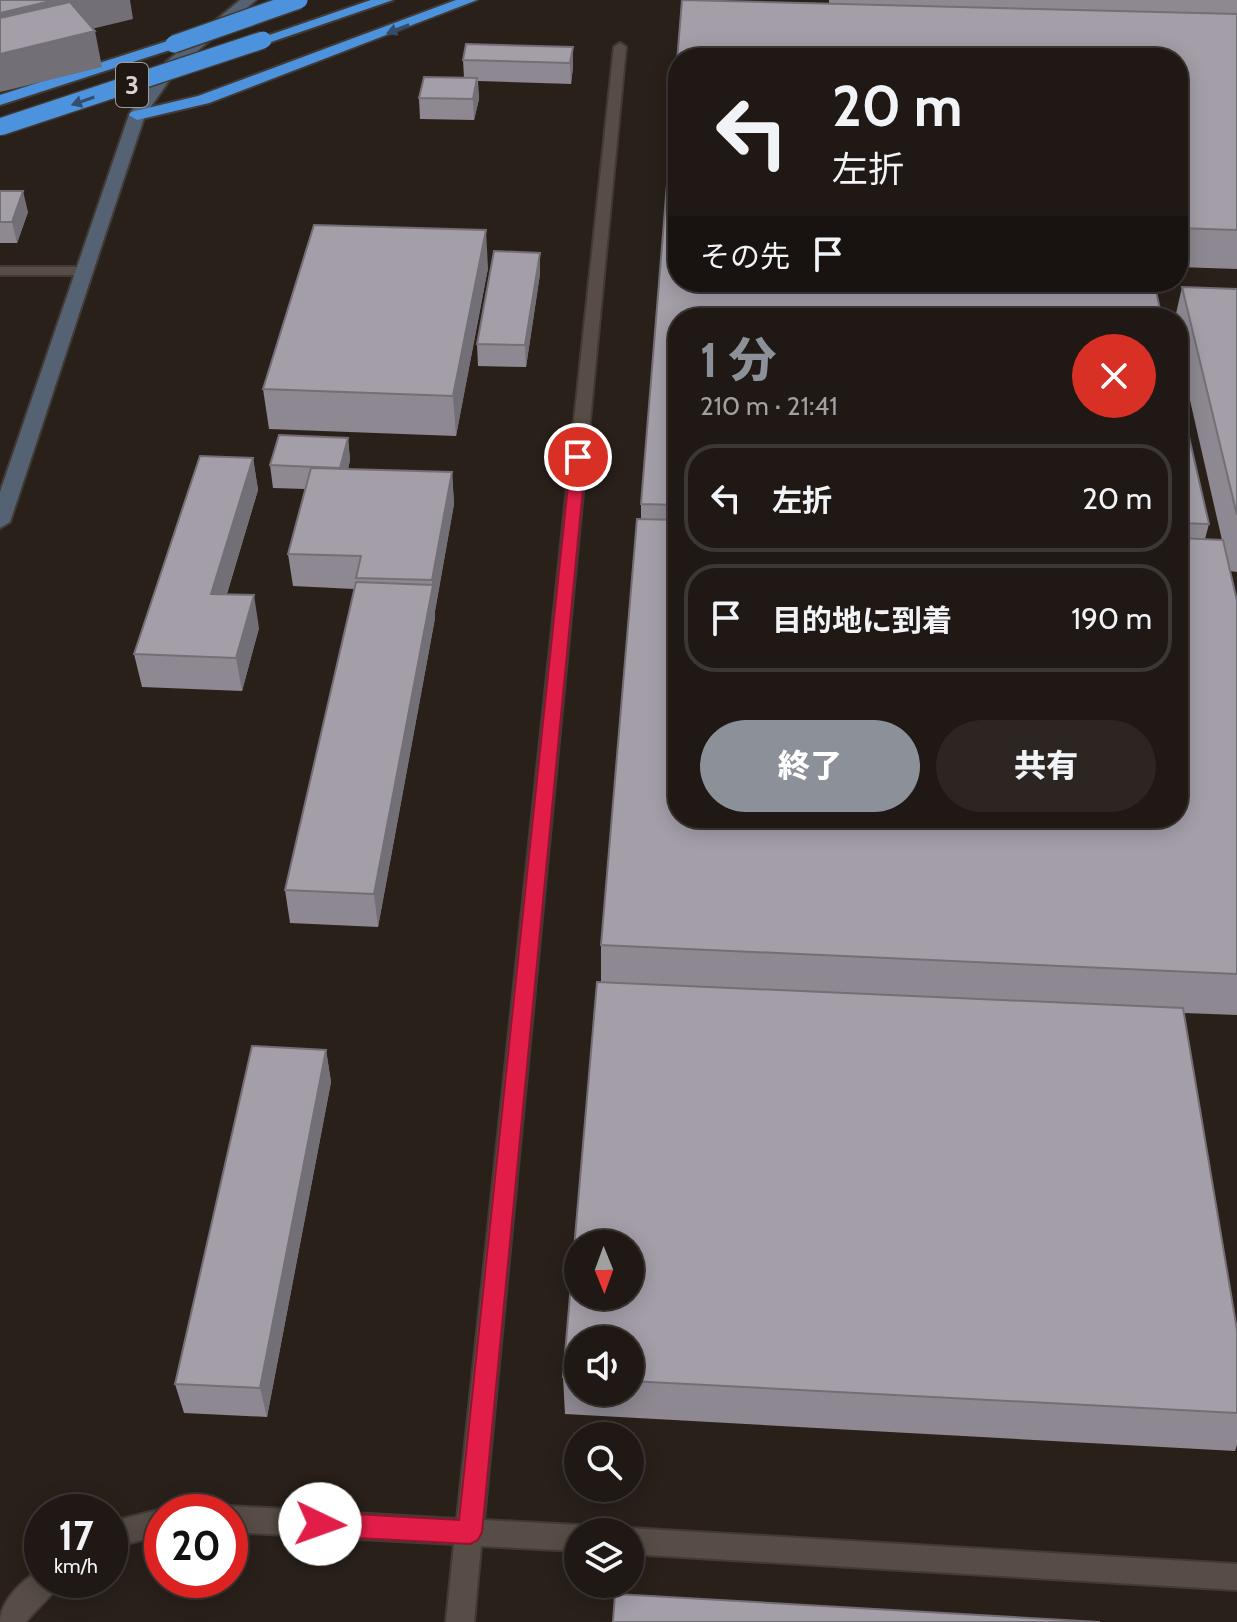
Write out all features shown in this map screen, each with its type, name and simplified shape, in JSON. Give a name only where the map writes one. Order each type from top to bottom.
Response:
[{"type":"highway","points":[[174,44],[277,0]]},
{"type":"highway","name":"3","points":[[0,100],[299,0]]},
{"type":"highway","name":"3","points":[[0,127],[263,40],[366,0]]},
{"type":"highway","points":[[263,40],[386,0]]},
{"type":"highway","points":[[137,115],[203,100],[470,0]]},
{"type":"street","points":[[0,522],[137,115],[172,65],[249,0]]},
{"type":"lane","points":[[460,1622],[620,47]]},
{"type":"lane","points":[[0,271],[82,271]]},
{"type":"lane","points":[[248,1520],[564,1537]]},
{"type":"lane","points":[[644,1542],[1237,1577]]},
{"type":"lane","points":[[10,1622],[27,1598]]},
{"type":"building","points":[[0,0],[55,0],[0,13]]},
{"type":"building","points":[[682,0],[1237,14],[1237,230],[1188,228],[1188,48],[678,48]]},
{"type":"building","points":[[70,2],[95,31],[0,54],[0,18]]},
{"type":"building","points":[[466,44],[573,47],[570,63],[463,60]]},
{"type":"building","points":[[424,77],[477,78],[473,99],[419,98]]},
{"type":"building","points":[[668,172],[668,292],[1156,292],[1160,308],[668,308],[668,505],[641,504]]},
{"type":"building","points":[[0,191],[23,191],[12,222],[0,222]]},
{"type":"building","points":[[314,225],[486,230],[453,396],[263,389]]},
{"type":"building","points":[[494,251],[540,253],[525,345],[477,344]]},
{"type":"building","points":[[1188,287],[1237,289],[1237,515],[1188,308],[1183,292],[1188,292]]},
{"type":"building","points":[[1188,433],[1209,524],[1188,523]]},
{"type":"building","points":[[279,435],[348,438],[340,468],[270,465]]},
{"type":"building","points":[[200,456],[253,458],[211,594],[254,595],[236,658],[134,654]]},
{"type":"building","points":[[311,468],[452,472],[432,580],[356,578],[361,556],[288,554]]},
{"type":"building","points":[[637,519],[668,520],[668,828],[1188,828],[1188,538],[1223,540],[1237,601],[1237,974],[601,945]]},
{"type":"building","points":[[356,582],[433,585],[374,894],[285,890]]},
{"type":"building","points":[[597,982],[1183,1008],[1237,1330],[1237,1413],[644,1382],[644,1326],[567,1326],[569,1310],[644,1310],[644,1230],[576,1230]]},
{"type":"building","points":[[252,1046],[326,1050],[260,1388],[175,1384]]},
{"type":"building","points":[[644,1596],[1100,1622],[613,1622],[615,1598]]},
{"type":"route","points":[[320,1524],[470,1532],[578,457]]}]
